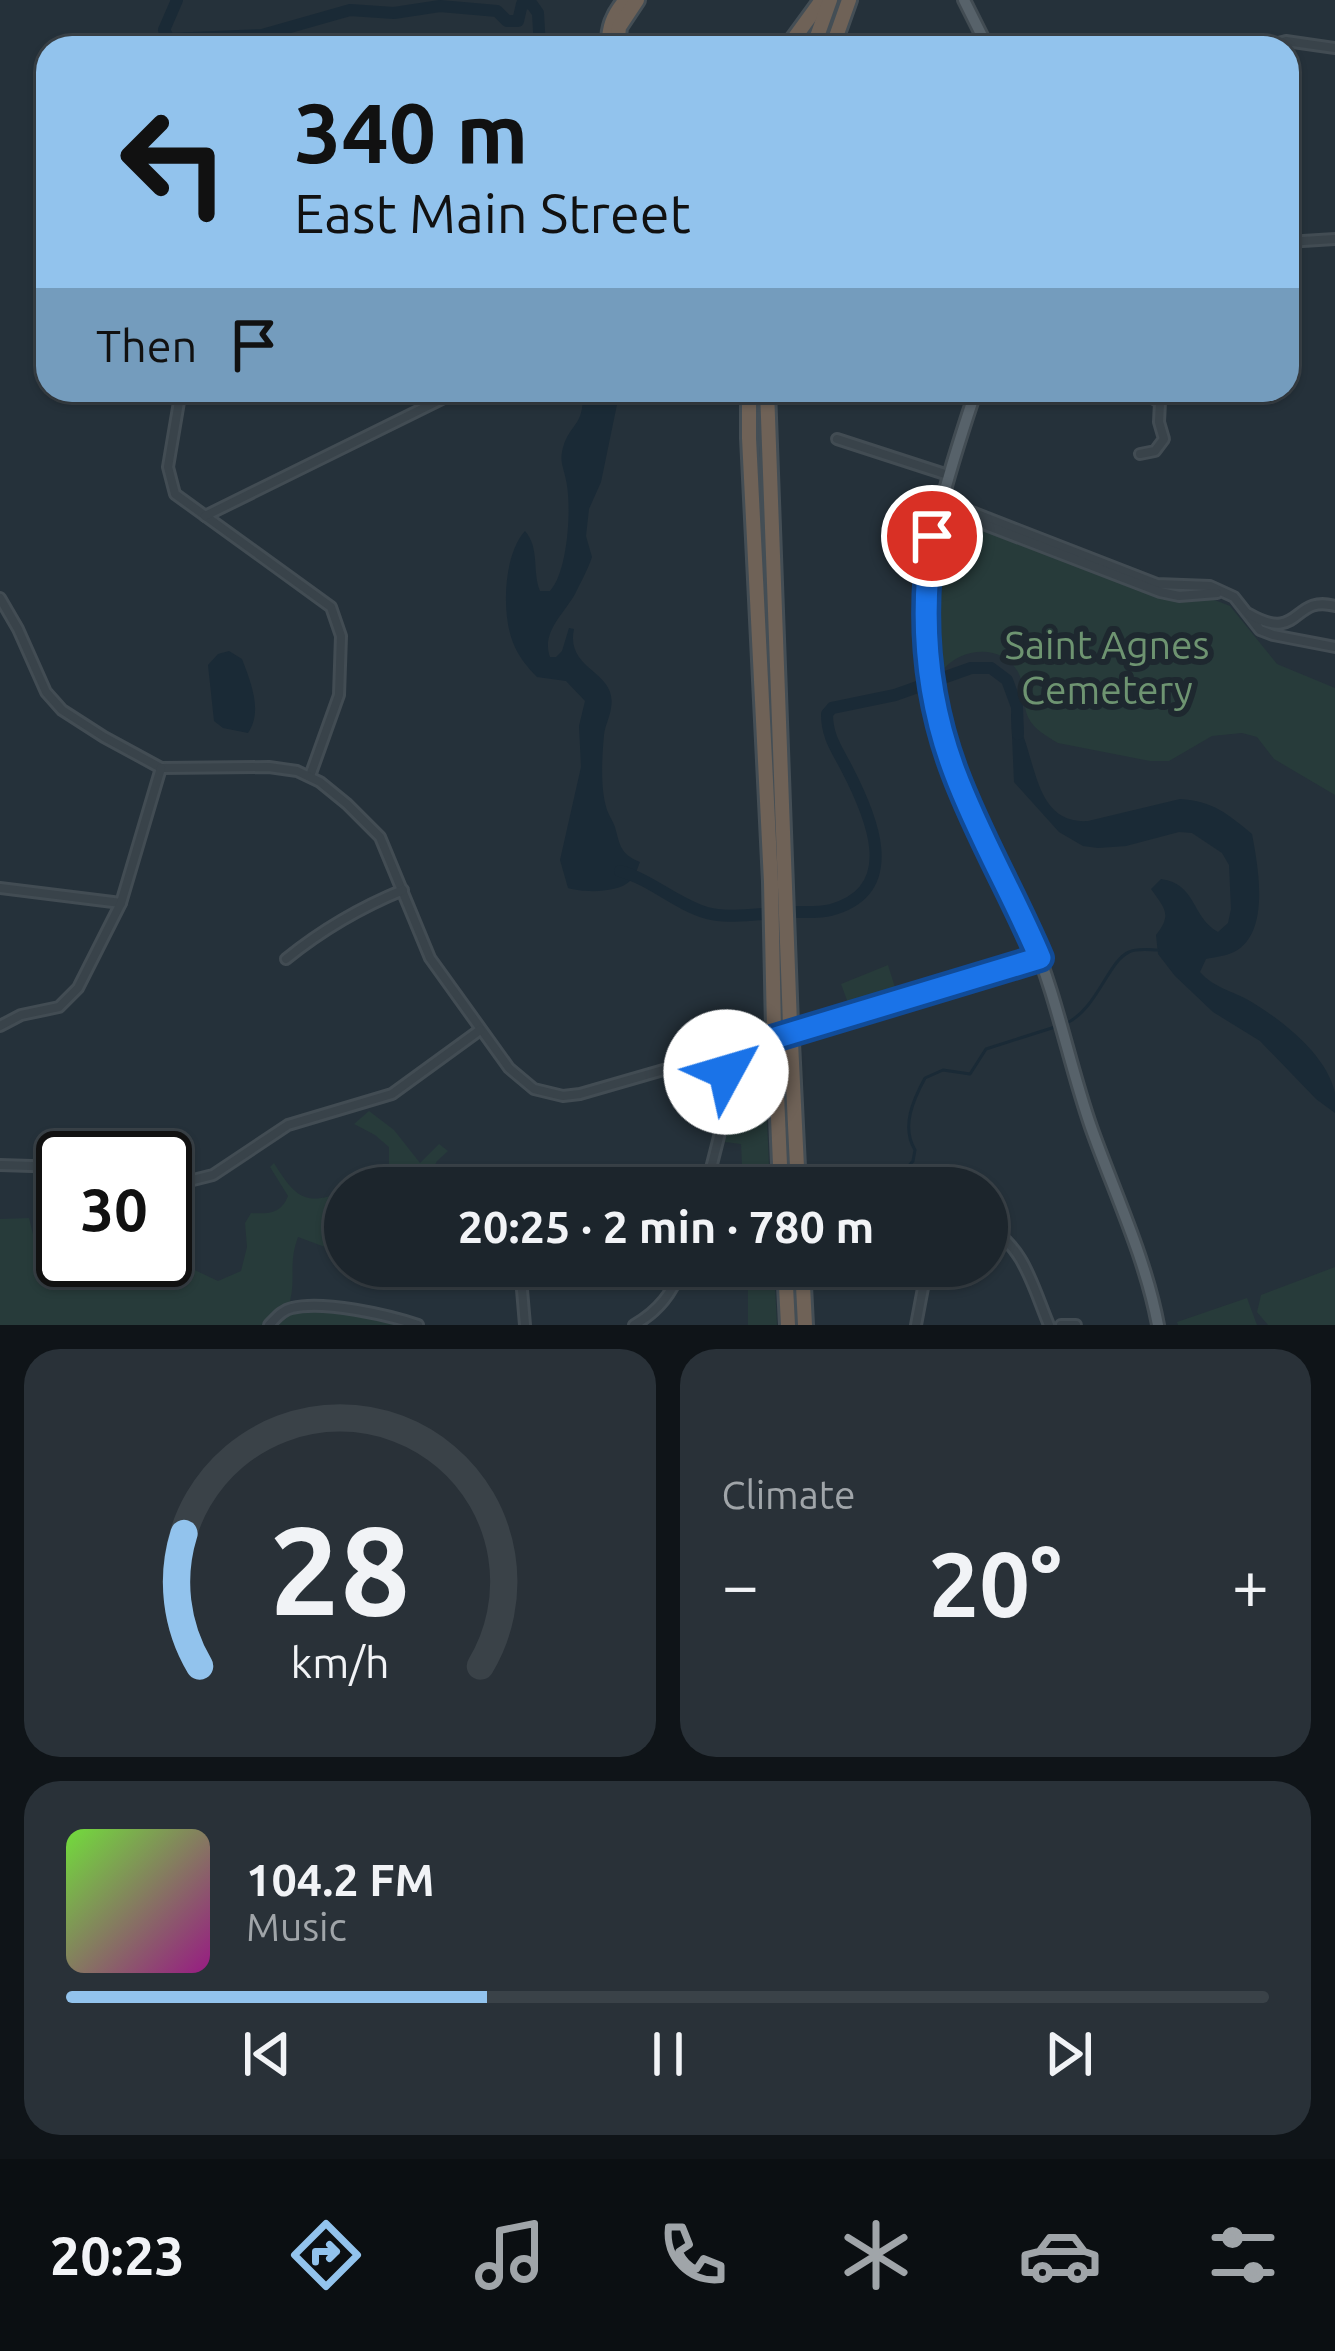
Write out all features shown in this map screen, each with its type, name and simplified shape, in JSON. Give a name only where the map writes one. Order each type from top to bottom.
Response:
[{"type":"highway","points":[[609,36],[616,12],[626,0]]},
{"type":"highway","points":[[616,36],[637,0]]},
{"type":"highway","points":[[797,36],[826,0]]},
{"type":"highway","points":[[816,36],[826,0]]},
{"type":"highway","points":[[836,36],[849,0]]},
{"type":"highway","points":[[747,402],[781,1167]]},
{"type":"highway","points":[[766,402],[797,1167]]},
{"type":"highway","points":[[786,1287],[788,1325]]},
{"type":"highway","points":[[803,1287],[805,1325]]},
{"type":"main road","points":[[964,0],[982,36]]},
{"type":"main road","points":[[972,402],[939,503],[929,556],[926,604],[933,695],[959,784],[1040,958],[1090,1124],[1148,1282],[1158,1325]]},
{"type":"street","points":[[1299,43],[1335,48]]},
{"type":"street","points":[[1299,241],[1335,238]]},
{"type":"street","points":[[179,402],[168,467],[175,494],[331,607],[341,636],[339,695],[310,776]]},
{"type":"street","points":[[205,516],[435,402]]},
{"type":"street","points":[[1140,454],[1155,451],[1164,439],[1160,402]]},
{"type":"street","points":[[837,439],[948,475]]},
{"type":"street","points":[[939,503],[1160,592],[1234,597],[1260,630],[1335,647]]},
{"type":"street","points":[[0,598],[46,692],[62,710],[104,737],[161,767],[284,768],[310,776],[375,830],[430,958],[517,1077],[534,1089],[553,1095],[580,1094],[1040,958]]},
{"type":"street","points":[[1248,613],[1274,624],[1290,622],[1310,606],[1335,607]]},
{"type":"street","points":[[0,1026],[59,1006],[79,988],[121,903],[161,767]]},
{"type":"street","points":[[0,888],[121,903]]},
{"type":"street","points":[[286,959],[362,907],[403,890]]},
{"type":"street","points":[[192,1180],[213,1175],[288,1125],[392,1094],[481,1030]]},
{"type":"street","points":[[711,1167],[724,1113],[725,1053]]},
{"type":"street","points":[[0,1165],[36,1166]]},
{"type":"street","points":[[1008,1243],[1024,1266],[1048,1325]]},
{"type":"street","points":[[522,1287],[525,1325]]},
{"type":"street","points":[[634,1325],[653,1313],[672,1287]]},
{"type":"street","points":[[916,1325],[923,1287]]},
{"type":"street","points":[[269,1325],[286,1310],[307,1307],[382,1315],[418,1325]]},
{"type":"street","points":[[1061,1325],[1076,1325]]},
{"type":"green space","name":"Saint Agnes Cemetery","points":[[944,516],[1168,600],[1212,599],[1230,606],[1277,664],[1335,688],[1335,795],[1274,759],[1257,737],[1242,733],[1212,736],[1169,761],[1058,743],[1030,721],[1015,667],[996,654],[961,656],[938,672],[933,594]]},
{"type":"green space","points":[[888,965],[898,997],[851,1011],[841,984]]},
{"type":"green space","points":[[764,1052],[769,1167],[742,1167],[741,1144],[725,1142],[732,1067]]},
{"type":"green space","points":[[369,1111],[394,1130],[420,1163],[439,1144],[448,1151],[434,1167],[387,1167],[389,1147],[354,1124]]},
{"type":"green space","points":[[274,1163],[303,1196],[324,1197],[324,1247],[298,1237],[290,1301],[404,1325],[0,1325],[0,1219],[29,1218],[36,1234],[36,1287],[192,1287],[192,1269],[218,1281],[241,1271],[247,1247],[245,1223],[251,1213],[273,1212],[288,1196],[270,1167]]},
{"type":"green space","points":[[1335,1267],[1335,1325],[1268,1325],[1257,1312],[1261,1295]]},
{"type":"green space","points":[[748,1287],[775,1287],[777,1325],[748,1325]]},
{"type":"green space","points":[[1247,1298],[1257,1325],[1178,1325],[1177,1322]]},
{"type":"water","points":[[581,402],[618,402],[601,482],[589,509],[586,536],[592,557],[551,631],[548,648],[550,657],[556,657],[569,628],[574,629],[577,654],[611,695],[603,753],[605,802],[622,848],[640,862],[625,885],[591,891],[568,888],[560,860],[581,767],[579,726],[585,701],[566,681],[537,677],[527,666],[510,633],[506,603],[508,570],[525,531],[533,545],[540,591],[550,591],[556,582],[569,506],[562,456]]},
{"type":"water","points":[[229,651],[242,659],[252,687],[255,716],[248,733],[223,728],[214,721],[208,665],[218,654]]},
{"type":"water","points":[[1011,713],[1044,797],[1069,819],[1088,821],[1180,799],[1219,810],[1252,834],[1259,898],[1253,930],[1234,952],[1206,959],[1200,972],[1263,1009],[1302,1040],[1330,1079],[1335,1113],[1260,1041],[1213,1012],[1158,954],[1156,935],[1165,916],[1151,889],[1161,879],[1181,887],[1218,932],[1228,923],[1229,865],[1222,853],[1192,833],[1098,848],[1083,846],[1059,832],[1014,782]]},
{"type":"waterway","points":[[167,36],[164,30],[177,0]]},
{"type":"waterway","points":[[239,36],[262,35],[350,10],[394,13],[440,6],[497,11],[507,21],[518,21],[522,4],[531,3],[538,13],[539,36]]},
{"type":"waterway","points":[[793,912],[826,911],[854,900],[868,886],[875,868],[871,827],[829,729],[827,714],[832,708],[895,695],[971,668],[991,668],[1007,680],[1017,707],[1018,734]]},
{"type":"waterway","points":[[620,871],[707,913],[764,914]]},
{"type":"waterway","points":[[1065,1024],[1086,1008],[1122,957],[1136,950],[1158,950]]},
{"type":"waterway","points":[[908,1167],[915,1150],[909,1123],[925,1078],[943,1070],[970,1074],[986,1049],[1055,1027]]},
{"type":"route","points":[[726,1072],[725,1053],[1040,958],[959,784],[936,713],[926,644],[932,536]]}]
